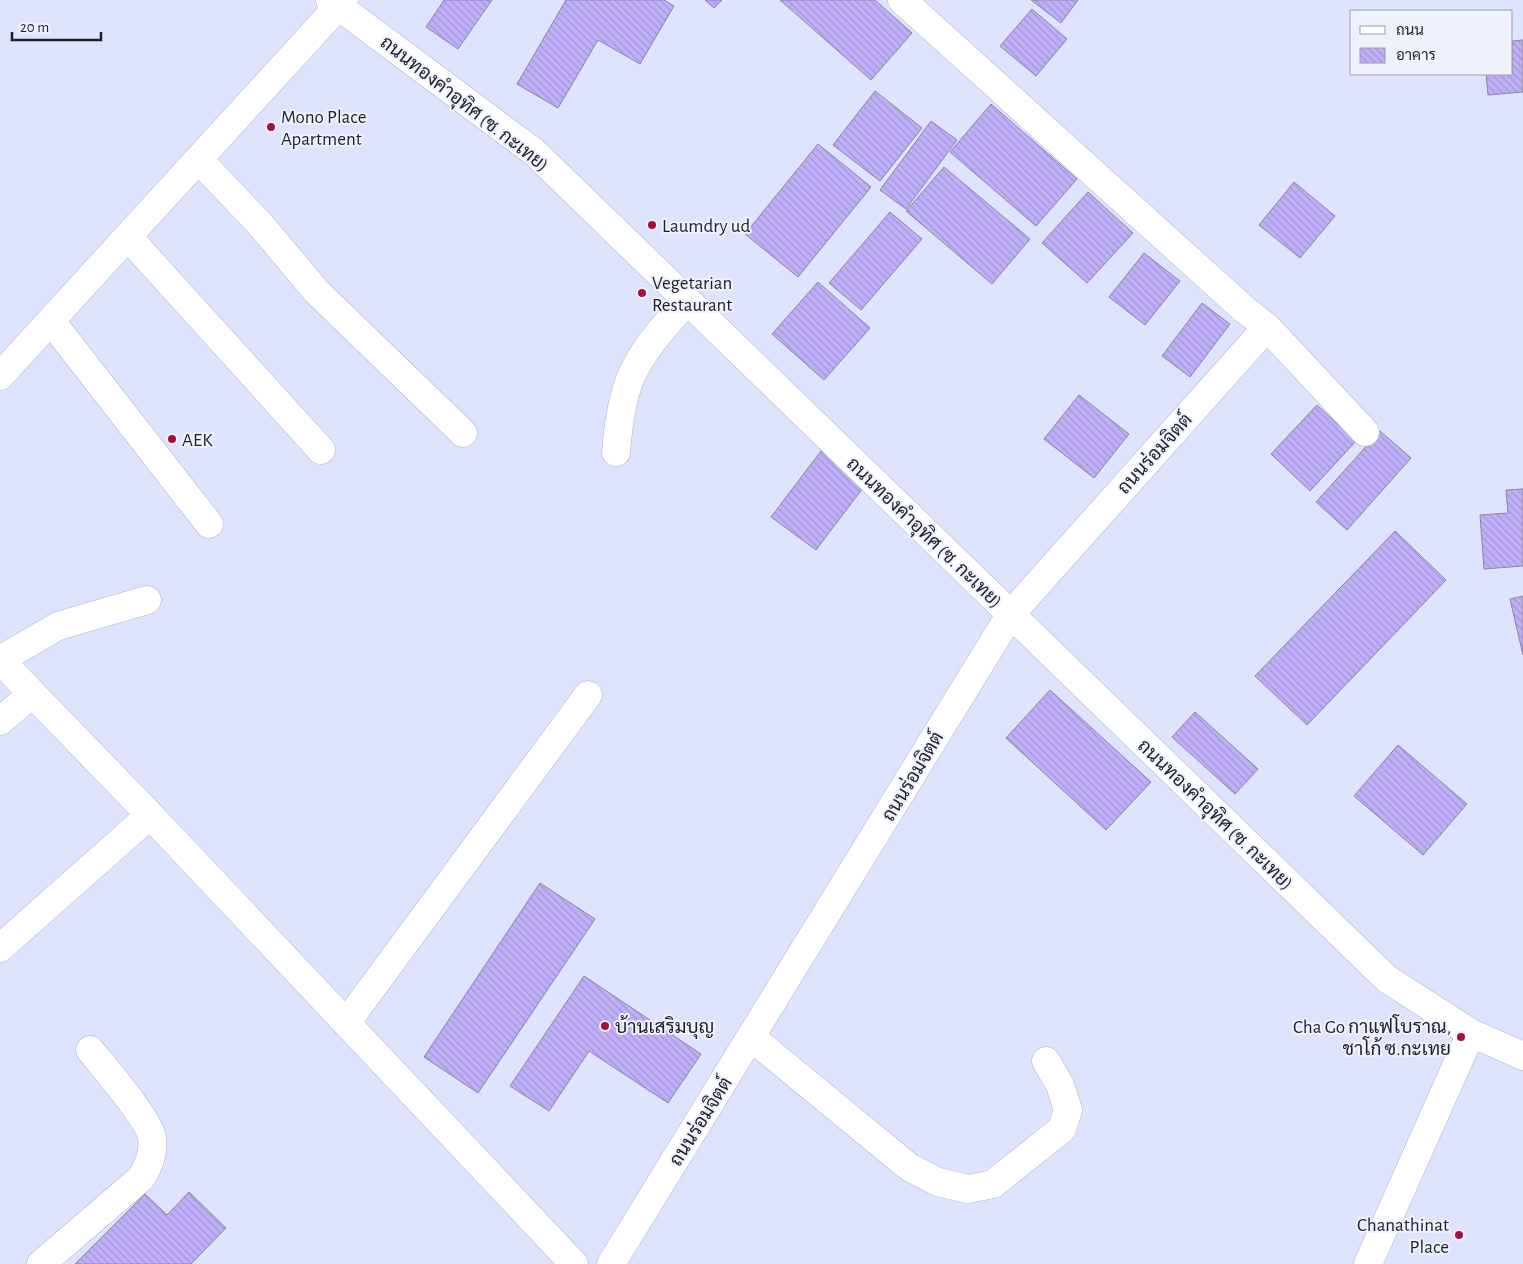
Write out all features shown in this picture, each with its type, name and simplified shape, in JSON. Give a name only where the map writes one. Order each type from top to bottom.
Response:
[{"type":"street","points":[[902,0],[1266,327],[1366,432]]},
{"type":"street","points":[[0,376],[199,160],[338,2]]},
{"type":"street","name":"ถนนทองคำอุทิศ (ซ. กะเทย)","points":[[338,2],[534,152],[1387,979],[1471,1033],[1523,1056]]},
{"type":"street","points":[[199,160],[260,224],[316,292],[463,433]]},
{"type":"street","points":[[128,237],[321,450]]},
{"type":"street","points":[[616,452],[619,421],[630,379],[662,329],[687,301]]},
{"type":"street","points":[[51,321],[209,524]]},
{"type":"street","name":"ถนนร่อมจิตต์","points":[[611,1264],[752,1038],[1010,615],[1266,327]]},
{"type":"street","points":[[147,600],[58,626],[0,660],[150,815],[574,1264]]},
{"type":"street","points":[[0,721],[32,694]]},
{"type":"street","points":[[346,1022],[588,695]]},
{"type":"street","points":[[0,948],[150,815]]},
{"type":"street","points":[[1368,1264],[1471,1033]]},
{"type":"street","points":[[752,1038],[908,1167],[938,1182],[968,1189],[993,1184],[1062,1129],[1068,1110],[1060,1085],[1046,1061]]},
{"type":"street","points":[[41,1264],[141,1178],[150,1164],[152,1137],[130,1100],[90,1050]]},
{"type":"building","points":[[444,0],[492,0],[458,49],[426,27]]},
{"type":"building","points":[[566,0],[664,0],[674,6],[640,64],[598,40],[558,108],[517,84]]},
{"type":"building","points":[[705,0],[722,0],[714,8]]},
{"type":"building","points":[[780,0],[875,0],[912,33],[871,80]]},
{"type":"building","points":[[1031,0],[1078,0],[1061,23]]},
{"type":"building","points":[[1032,9],[1067,39],[1036,76],[1000,46]]},
{"type":"building","points":[[1523,40],[1523,92],[1488,95],[1486,75],[1513,75],[1513,41]]},
{"type":"building","points":[[875,91],[922,128],[880,181],[833,145]]},
{"type":"building","points":[[991,104],[1077,179],[1036,226],[950,152]]},
{"type":"building","points":[[931,121],[957,140],[906,209],[880,190]]},
{"type":"building","points":[[818,144],[871,187],[798,277],[745,234]]},
{"type":"building","points":[[944,167],[1030,239],[992,284],[906,211]]},
{"type":"building","points":[[1294,182],[1335,216],[1300,258],[1259,225]]},
{"type":"building","points":[[1088,192],[1133,233],[1087,283],[1042,243]]},
{"type":"building","points":[[890,212],[922,239],[861,310],[829,283]]},
{"type":"building","points":[[1144,253],[1180,281],[1145,325],[1109,297]]},
{"type":"building","points":[[818,282],[870,328],[824,380],[772,334]]},
{"type":"building","points":[[1202,303],[1230,324],[1190,377],[1162,356]]},
{"type":"building","points":[[1079,395],[1129,434],[1094,478],[1044,439]]},
{"type":"building","points":[[1317,405],[1356,441],[1310,491],[1271,454]]},
{"type":"building","points":[[1380,431],[1411,458],[1347,530],[1316,502]]},
{"type":"building","points":[[821,451],[866,484],[816,550],[771,517]]},
{"type":"building","points":[[1523,489],[1523,566],[1484,569],[1480,515],[1508,513],[1506,490]]},
{"type":"building","points":[[1395,531],[1446,580],[1307,725],[1255,676]]},
{"type":"building","points":[[1523,596],[1523,655],[1510,599]]},
{"type":"building","points":[[1050,690],[1151,782],[1106,830],[1006,738]]},
{"type":"building","points":[[1195,712],[1258,769],[1235,794],[1172,737]]},
{"type":"building","points":[[1398,745],[1467,804],[1423,855],[1354,796]]},
{"type":"building","points":[[540,883],[595,919],[478,1093],[424,1057]]},
{"type":"building","name":"บ้านเสริมบุญ","points":[[584,976],[701,1054],[668,1103],[589,1051],[549,1111],[510,1086]]},
{"type":"building","points":[[189,1192],[226,1228],[191,1264],[75,1264],[145,1194],[167,1215]]},
{"type":"place","name":"Mono Place Apartment","points":[[271,127]]},
{"type":"place","name":"Laumdry ud","points":[[652,225]]},
{"type":"place","name":"Vegetarian Restaurant","points":[[642,293]]},
{"type":"place","name":"AEK","points":[[172,439]]},
{"type":"place","name":"บ้านเสริมบุญ","points":[[605,1026]]},
{"type":"place","name":"Cha Go กาแฟโบราณ, ชาโก้ ซ.กะเทย","points":[[1461,1037]]},
{"type":"place","name":"Chanathinat Place","points":[[1459,1235]]}]
